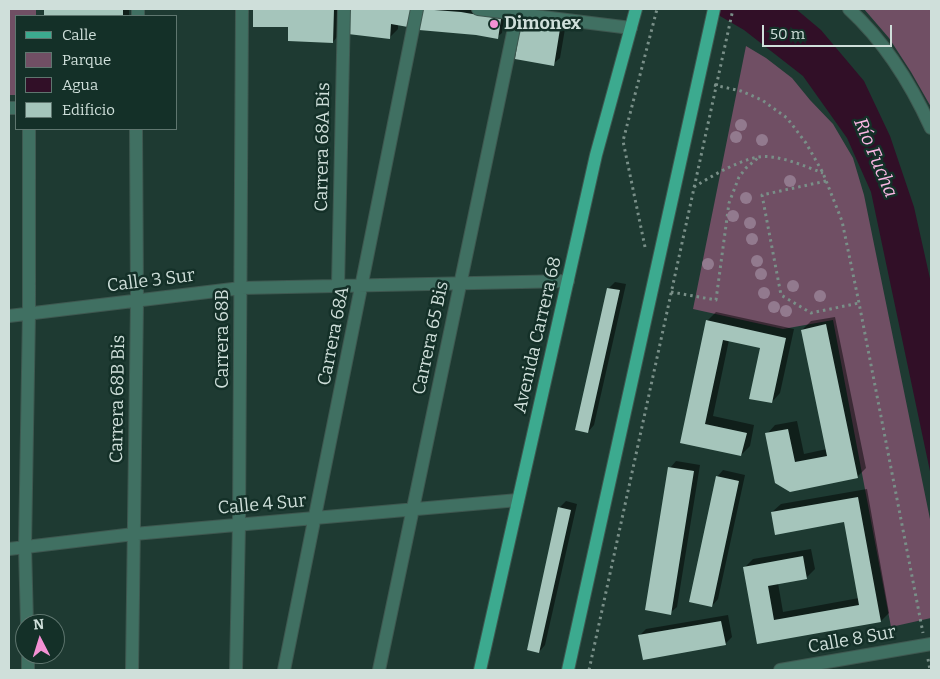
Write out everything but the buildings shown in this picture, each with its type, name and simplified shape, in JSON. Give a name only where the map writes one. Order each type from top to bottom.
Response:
[{"type":"main road","name":"Avenida Carrera 68","points":[[480,670],[596,155],[636,9]]},
{"type":"main road","points":[[568,670],[714,9]]},
{"type":"street","name":"Carrera 68B","points":[[236,670],[239,525],[242,9]]},
{"type":"street","name":"Carrera 68A Bis","points":[[338,286],[344,9]]},
{"type":"street","name":"Carrera 68A","points":[[284,670],[418,9]]},
{"type":"street","points":[[478,9],[631,28]]},
{"type":"street","points":[[849,9],[870,31],[894,62],[905,78],[931,128]]},
{"type":"street","name":"Carrera 65 Bis","points":[[379,670],[517,14]]},
{"type":"street","points":[[27,614],[25,547],[29,313],[29,130]]},
{"type":"street","name":"Carrera 68B Bis","points":[[132,670],[136,130]]},
{"type":"street","name":"Calle 3 Sur","points":[[9,316],[241,288],[568,281]]},
{"type":"street","name":"Calle 4 Sur","points":[[9,549],[134,534],[518,500]]},
{"type":"street","name":"Calle 8 Sur","points":[[780,670],[928,644]]},
{"type":"path","points":[[646,252],[623,141],[657,9]]},
{"type":"path","points":[[589,670],[733,9]]},
{"type":"path","points":[[698,82],[741,91],[762,100],[788,118],[824,173],[842,221],[928,644]]},
{"type":"path","points":[[694,187],[726,169],[759,157],[776,158],[824,173]]},
{"type":"path","points":[[671,292],[716,300],[729,203],[739,177],[759,157]]},
{"type":"path","points":[[826,182],[762,195],[781,295],[811,313],[859,303]]},
{"type":"green space","points":[[9,9],[36,9],[36,15],[15,15],[15,95],[9,95]]},
{"type":"green space","points":[[864,9],[931,9],[931,107],[889,38]]},
{"type":"green space","points":[[746,46],[766,58],[792,78],[833,124],[853,158],[864,195],[931,524],[931,618],[891,627],[833,320],[783,329],[693,309]]},
{"type":"water","name":"Río Fucha","points":[[708,9],[796,9],[821,30],[864,81],[890,136],[914,207],[931,283],[931,476],[871,192],[847,138],[803,76],[744,30]]},
{"type":"place","name":"Dimonex","points":[[494,24]]}]
